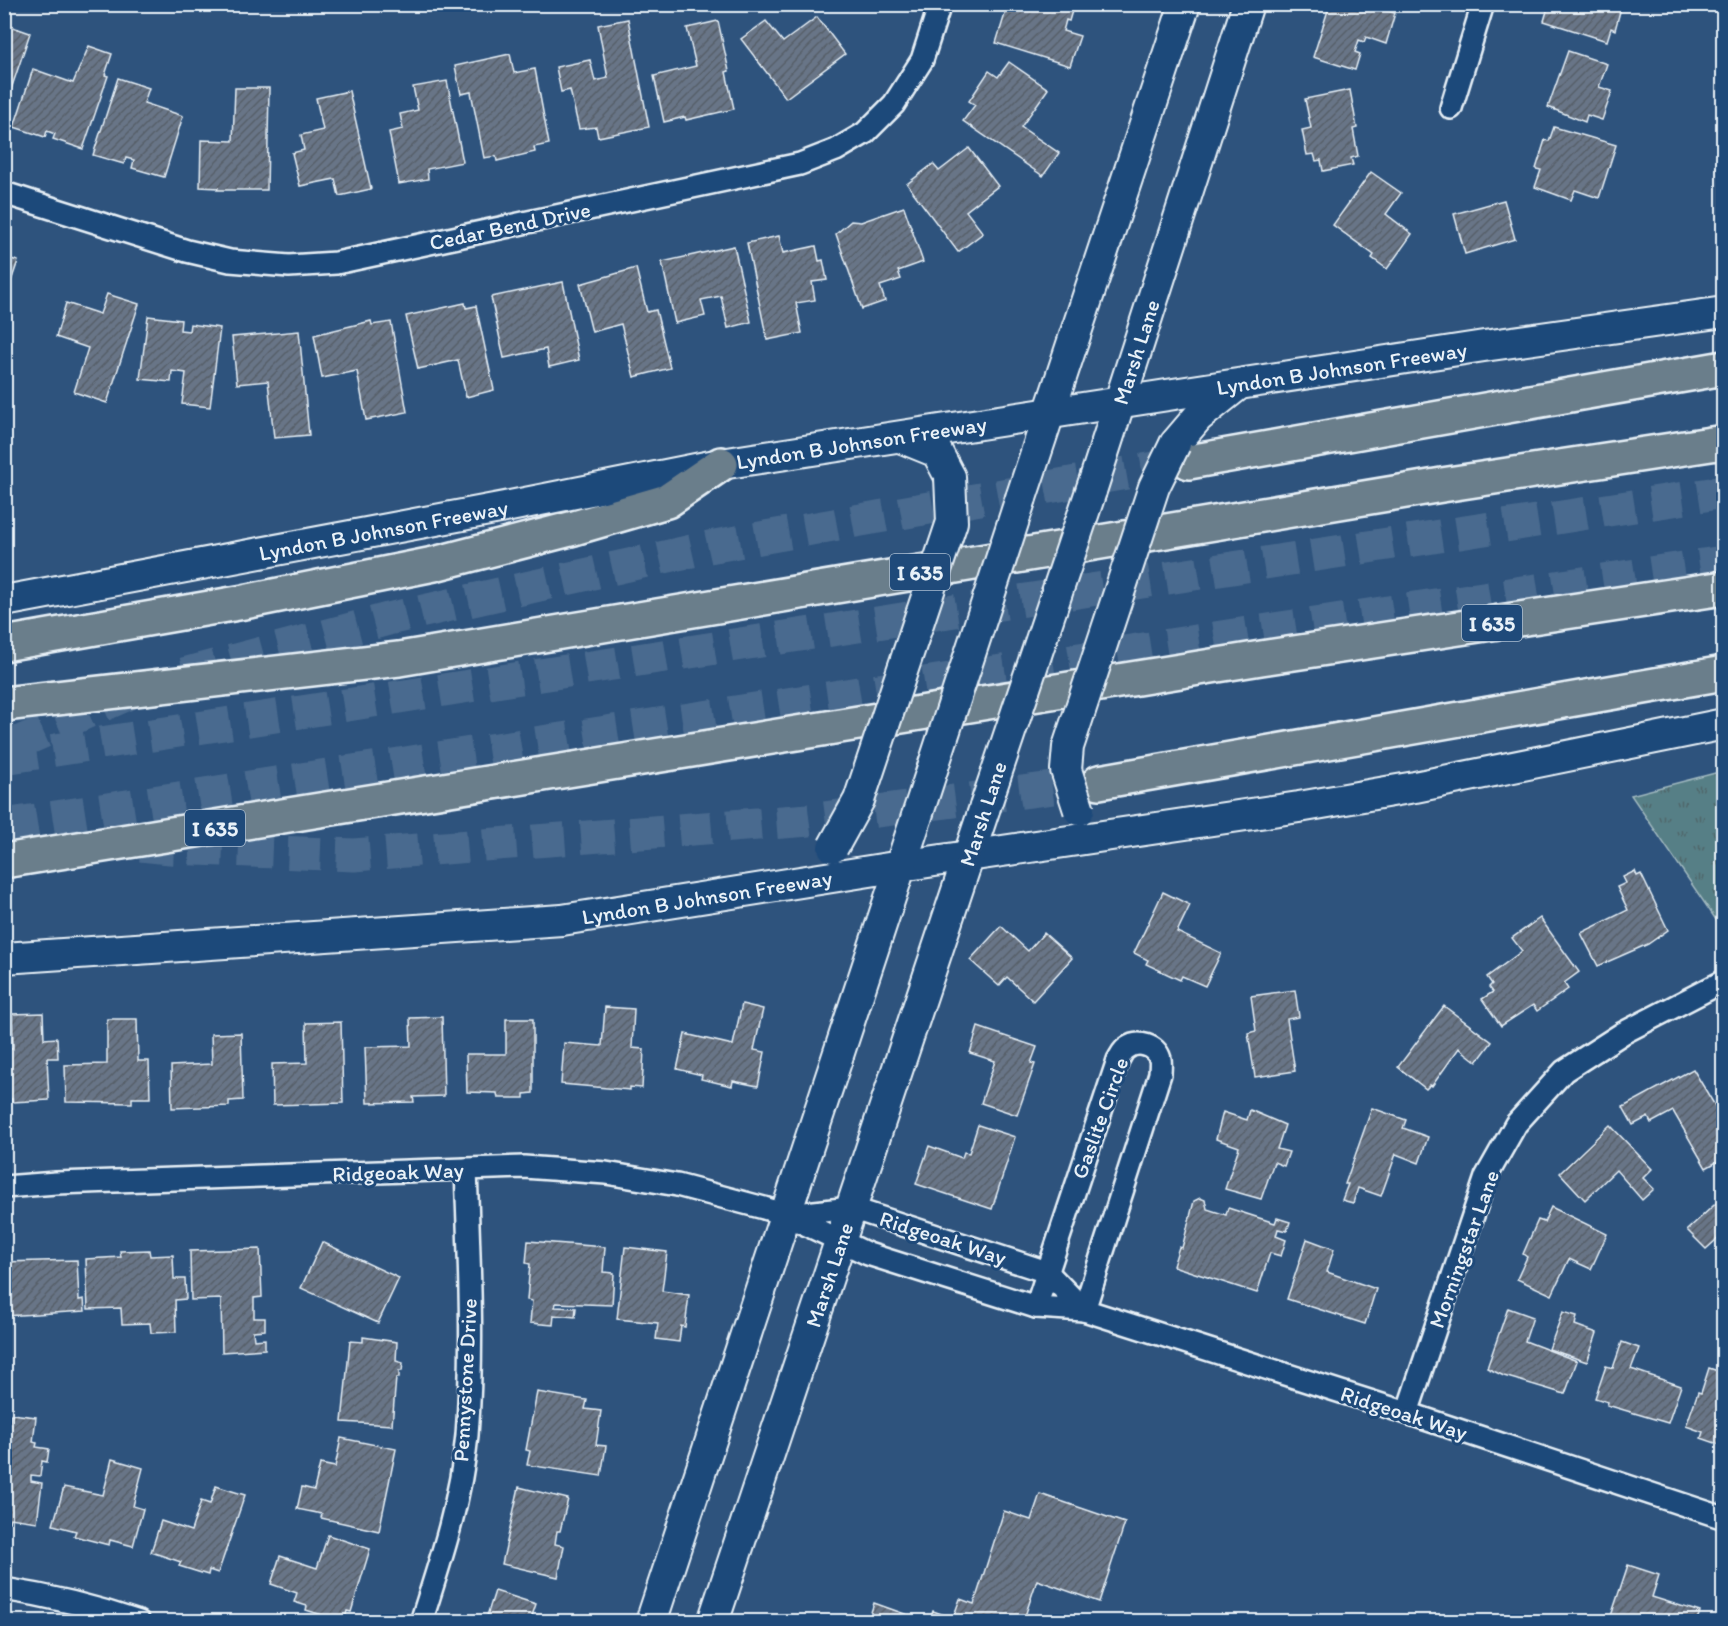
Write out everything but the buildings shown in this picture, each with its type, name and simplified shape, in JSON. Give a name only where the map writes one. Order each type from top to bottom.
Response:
[{"type":"highway","points":[[1182,453],[1724,368]]},
{"type":"highway","name":"I 635","points":[[4,704],[399,659],[1442,484],[1724,442]]},
{"type":"highway","points":[[4,644],[244,602],[434,564],[667,501],[722,464]]},
{"type":"highway","name":"I 635","points":[[4,861],[1261,658],[1724,588]]},
{"type":"highway","points":[[1099,782],[1724,673]]},
{"type":"main road","points":[[651,1622],[1048,413],[1185,4]]},
{"type":"main road","name":"Marsh Lane","points":[[713,1622],[1091,491],[1248,4]]},
{"type":"main road","name":"Lyndon B Johnson Freeway","points":[[4,601],[470,514],[722,464],[1484,346],[1724,312]]},
{"type":"main road","points":[[1116,833],[1079,810],[1066,770],[1068,747],[1154,487],[1182,453],[1198,417],[1238,385]]},
{"type":"main road","points":[[794,883],[833,847],[859,800],[952,522],[950,477],[937,452],[899,437]]},
{"type":"main road","name":"Lyndon B Johnson Freeway","points":[[4,958],[562,920],[969,855],[1299,807],[1415,787],[1724,724]]},
{"type":"street","name":"Cedar Bend Drive","points":[[4,193],[187,251],[230,261],[289,266],[336,263],[800,164],[836,150],[865,133],[894,104],[922,60],[940,4]]},
{"type":"street","points":[[1451,108],[1484,4]]},
{"type":"street","name":"Morningstar Lane","points":[[1407,1413],[1486,1177],[1516,1124],[1564,1071],[1623,1032],[1724,981]]},
{"type":"street","name":"Gaslite Circle","points":[[1036,1307],[1118,1060],[1125,1049],[1134,1044],[1145,1044],[1155,1051],[1160,1060],[1160,1074],[1084,1310]]},
{"type":"street","name":"Ridgeoak Way","points":[[4,1187],[524,1167],[606,1173],[677,1185],[786,1215],[868,1254],[1036,1307],[1084,1310],[1407,1413],[1724,1518]]},
{"type":"street","name":"Pennystone Drive","points":[[421,1622],[447,1540],[458,1492],[466,1436],[470,1346],[466,1169]]},
{"type":"street","name":"Ridgeoak Way","points":[[786,1215],[851,1208],[1047,1272],[1084,1310]]},
{"type":"street","points":[[4,1589],[36,1594],[106,1611],[138,1622]]},
{"type":"green space","points":[[1724,771],[1723,930],[1631,795]]},
{"type":"tunnel","points":[[184,674],[388,619],[709,547],[1189,462]]},
{"type":"tunnel","points":[[4,758],[1724,492]]},
{"type":"tunnel","points":[[4,825],[1724,562]]},
{"type":"tunnel","points":[[13,745],[130,693]]},
{"type":"tunnel","points":[[141,845],[354,855],[809,820],[1099,782]]}]
